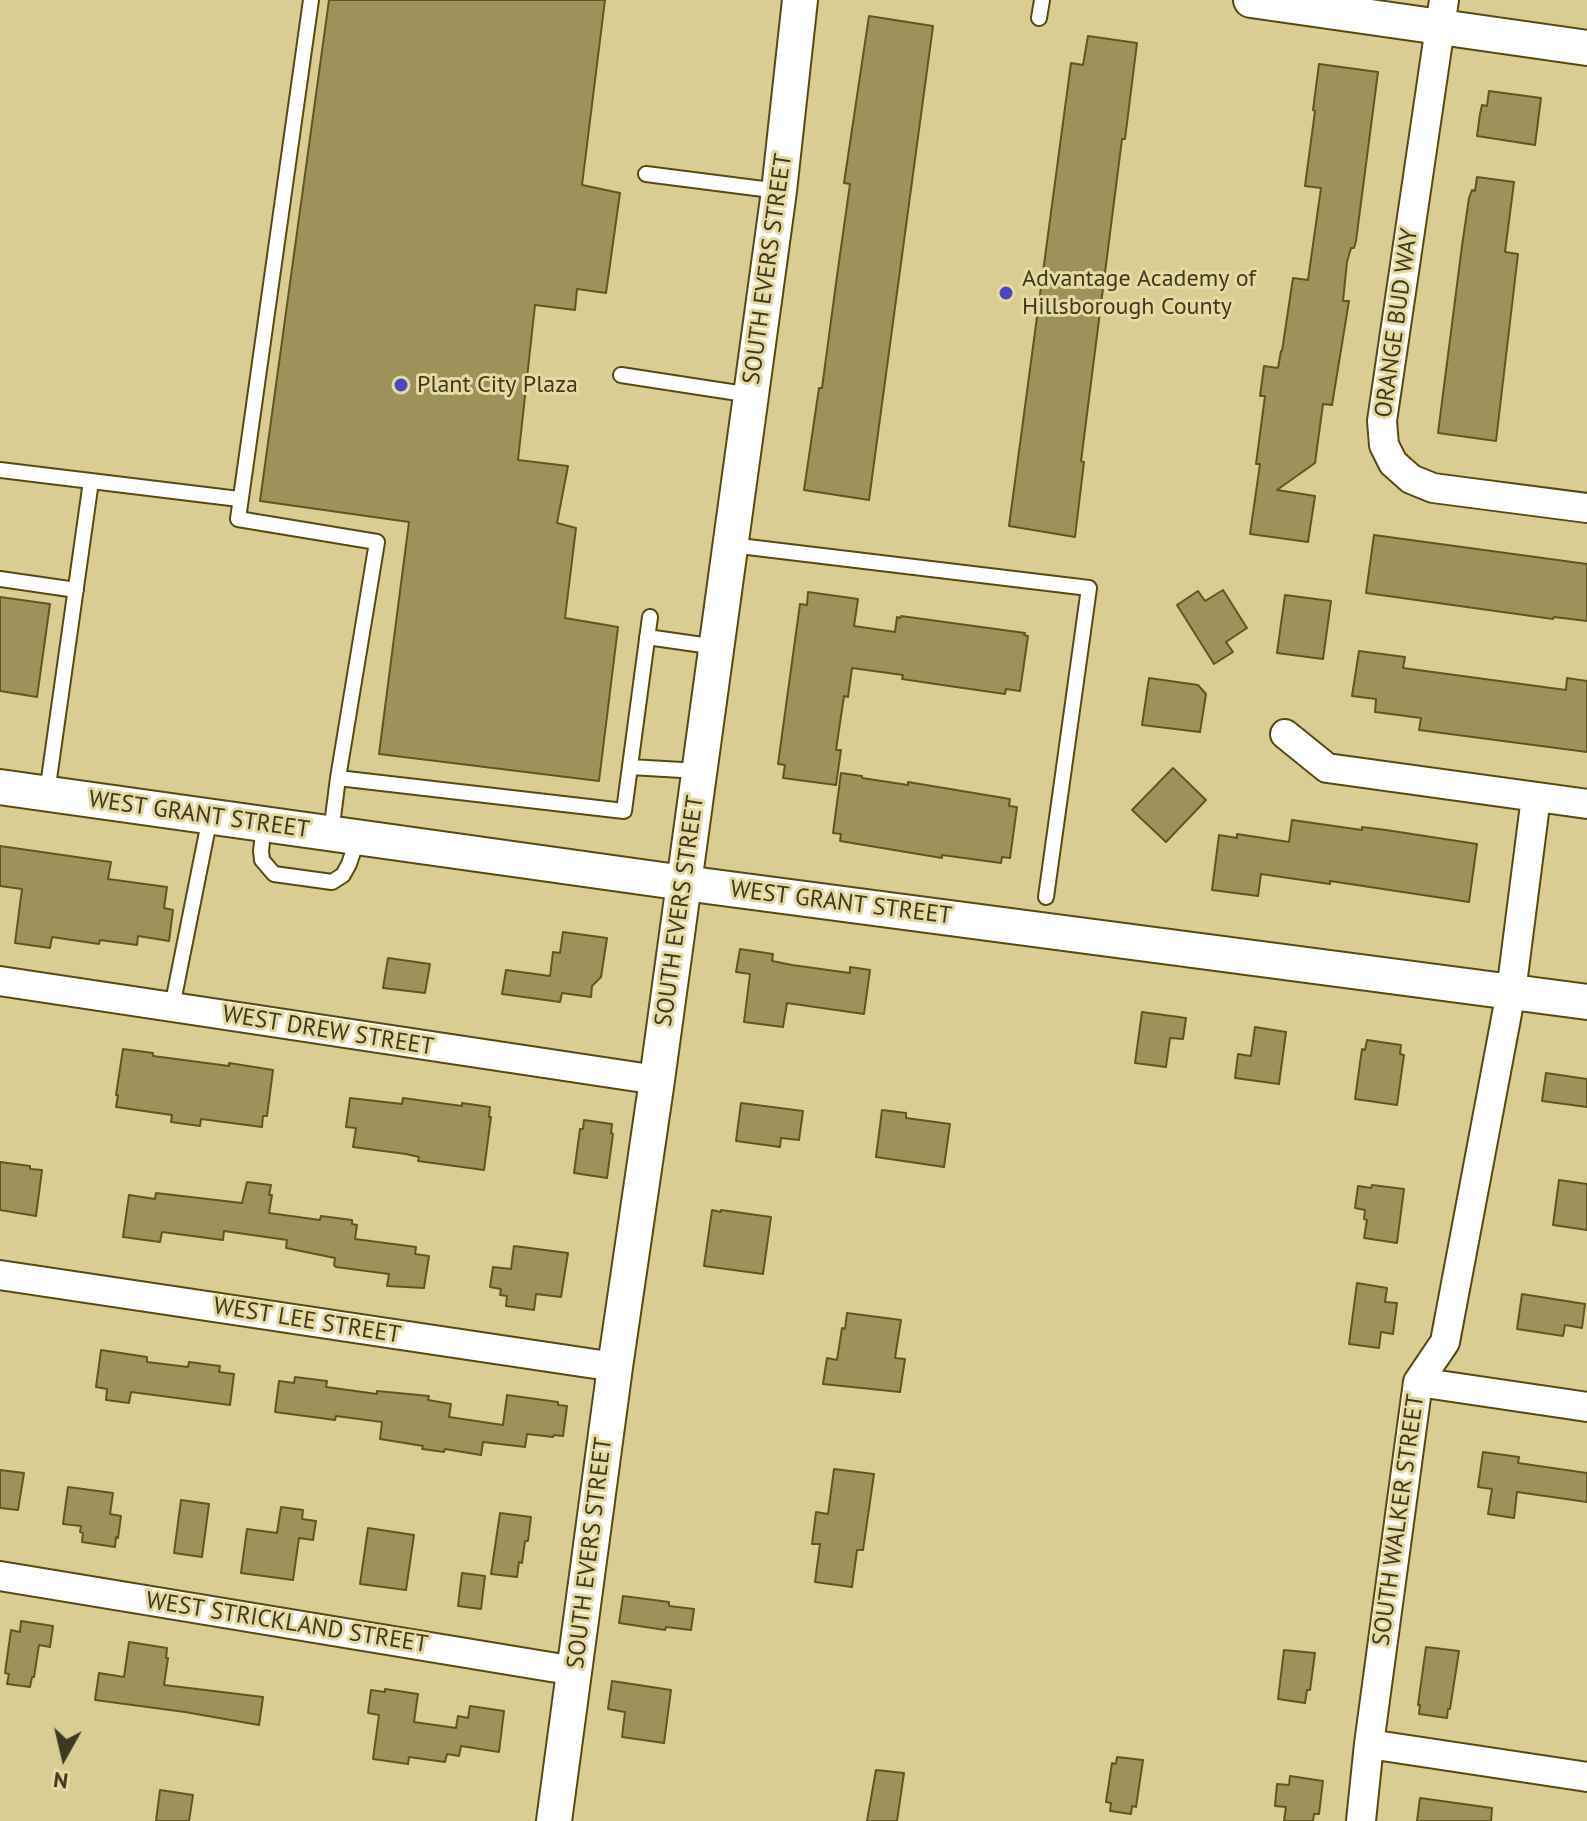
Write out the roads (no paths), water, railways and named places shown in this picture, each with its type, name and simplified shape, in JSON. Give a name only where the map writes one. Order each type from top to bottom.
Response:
[{"type":"street","name":"SOUTH EVERS STREET","points":[[554,1821],[779,191],[800,0]]},
{"type":"street","points":[[1251,0],[1442,14],[1587,48]]},
{"type":"street","name":"ORANGE BUD WAY","points":[[1442,14],[1382,421],[1384,445],[1393,463],[1411,479],[1433,488],[1587,508]]},
{"type":"street","points":[[1285,734],[1327,768],[1587,804]]},
{"type":"street","name":"WEST GRANT STREET","points":[[0,787],[684,883],[1587,1002]]},
{"type":"street","name":"SOUTH WALKER STREET","points":[[1361,1821],[1418,1382],[1445,1342],[1511,992],[1536,797]]},
{"type":"street","name":"WEST DREW STREET","points":[[0,981],[657,1080]]},
{"type":"street","name":"WEST LEE STREET","points":[[0,1275],[615,1367]]},
{"type":"street","points":[[1418,1382],[1587,1407]]},
{"type":"street","name":"WEST STRICKLAND STREET","points":[[0,1576],[575,1671]]},
{"type":"street","points":[[1369,1744],[1587,1777]]},
{"type":"lane","points":[[264,824],[262,860],[274,874],[332,882],[343,875],[349,864],[338,778],[377,542],[238,519],[311,0]]},
{"type":"lane","points":[[1039,18],[1042,0]]},
{"type":"lane","points":[[646,174],[779,191]]},
{"type":"lane","points":[[621,375],[751,395]]},
{"type":"lane","points":[[0,470],[239,499]]},
{"type":"lane","points":[[47,793],[91,481]]},
{"type":"lane","points":[[731,544],[1089,588],[1046,897]]},
{"type":"lane","points":[[0,579],[76,590]]},
{"type":"lane","points":[[338,778],[624,811],[650,617]]},
{"type":"lane","points":[[647,637],[717,647]]},
{"type":"lane","points":[[630,767],[699,771]]},
{"type":"lane","points":[[172,1007],[210,816]]},
{"type":"place","name":"Advantage Academy of Hillsborough County","points":[[1006,293]]},
{"type":"place","name":"Plant City Plaza","points":[[401,385]]}]
